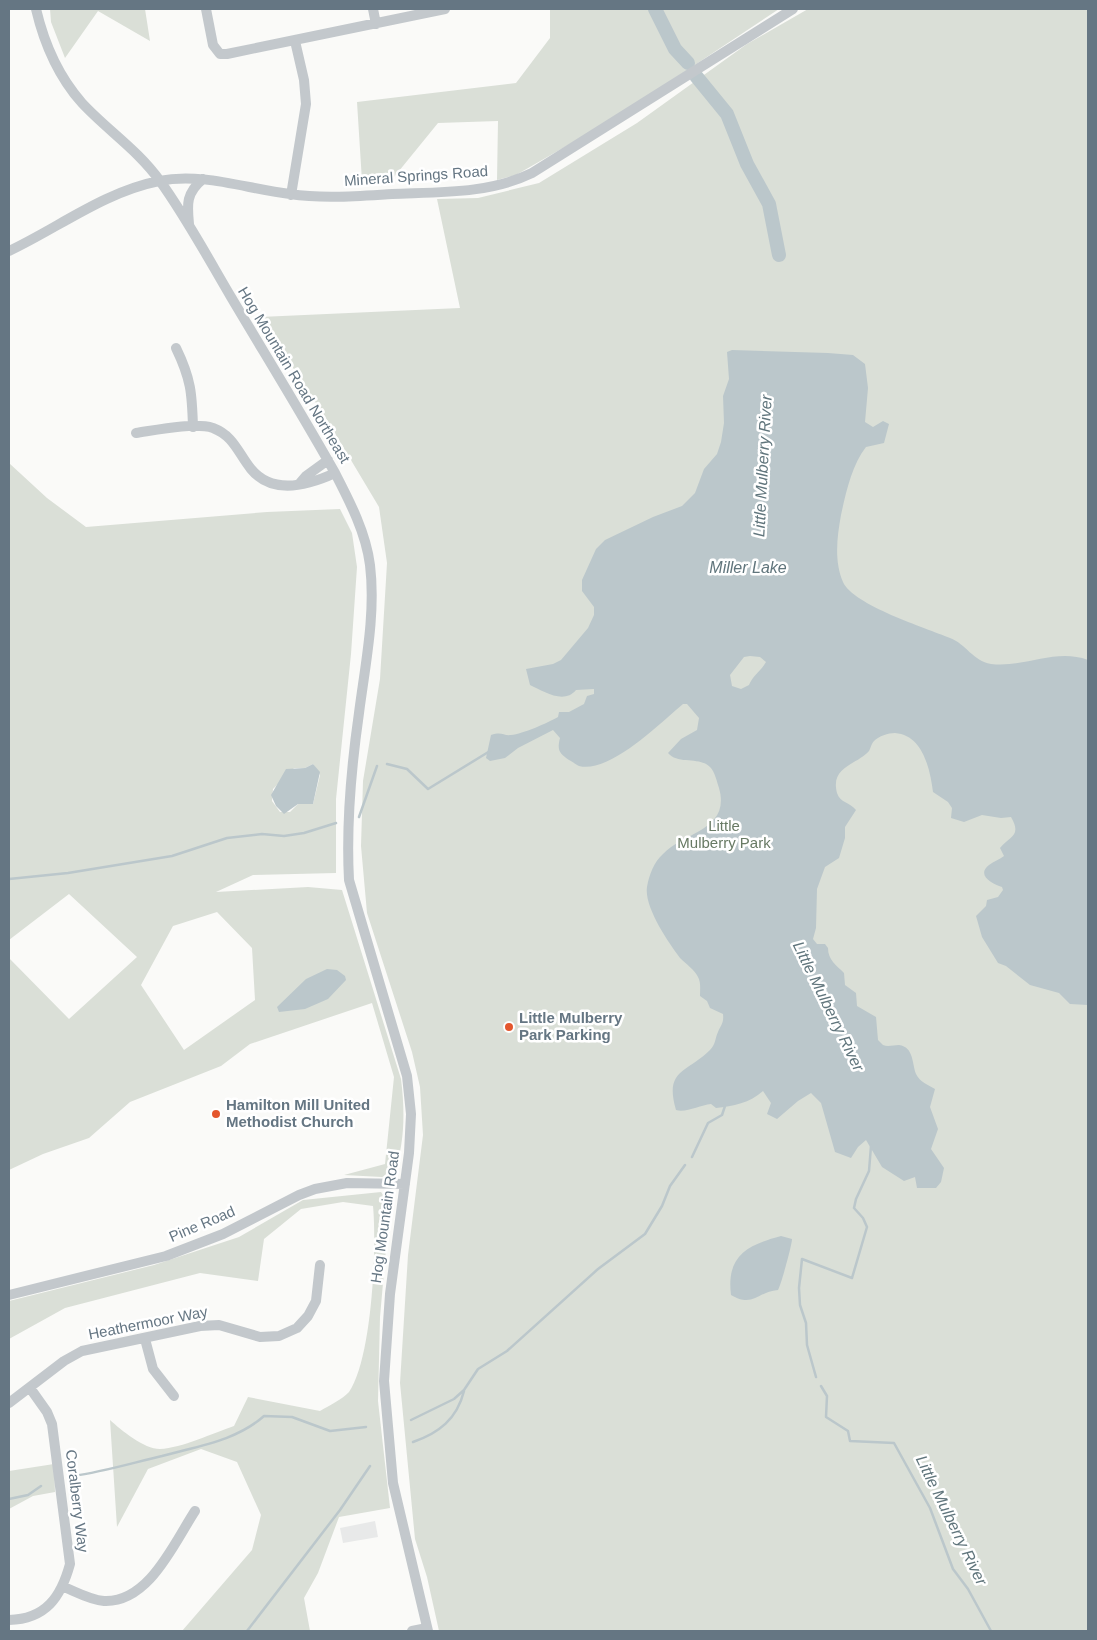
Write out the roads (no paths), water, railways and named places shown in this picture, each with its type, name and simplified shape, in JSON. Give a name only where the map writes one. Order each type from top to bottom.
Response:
[{"type":"street","name":"Hog Mountain Road Northeast","points":[[36,9],[43,36],[56,67],[82,103],[133,148],[160,181],[328,460],[354,510],[370,564],[371,602],[348,812]]},
{"type":"street","points":[[206,9],[213,45],[220,54],[234,54],[446,9]]},
{"type":"street","points":[[373,9],[376,24]]},
{"type":"street","name":"Mineral Springs Road","points":[[9,252],[103,200],[160,181],[203,179],[291,195],[317,197],[490,188],[513,182],[532,173],[793,9]]},
{"type":"street","points":[[291,195],[306,104],[304,80],[295,40]]},
{"type":"street","points":[[189,228],[187,197],[192,189],[203,179]]},
{"type":"street","points":[[176,348],[189,375],[192,393],[193,427]]},
{"type":"street","points":[[136,433],[193,427],[212,428],[231,438],[251,470],[267,483],[283,487],[300,483],[310,484],[335,473]]},
{"type":"street","points":[[300,483],[306,476],[328,460]]},
{"type":"street","name":"Hog Mountain Road","points":[[348,812],[349,880],[407,1076],[411,1114],[405,1184],[390,1294],[384,1381],[393,1483],[428,1630]]},
{"type":"street","name":"Pine Road","points":[[9,1296],[166,1256],[223,1234],[299,1195],[315,1189],[347,1183],[405,1184]]},
{"type":"street","name":"Heathermoor Way","points":[[9,1403],[64,1361],[82,1351],[200,1326],[219,1325],[260,1337],[279,1336],[297,1328],[308,1316],[316,1301],[320,1265]]},
{"type":"street","points":[[145,1339],[153,1369],[174,1396]]},
{"type":"street","name":"Coralberry Way","points":[[9,1620],[23,1620],[54,1600],[64,1586],[70,1564],[52,1424],[47,1412],[30,1388]]},
{"type":"street","points":[[64,1586],[103,1601],[124,1598],[148,1584],[195,1511]]},
{"type":"street","points":[[412,1631],[428,1630]]},
{"type":"water","name":"Miller Lake","points":[[732,350],[853,355],[865,364],[868,388],[865,422],[873,427],[883,421],[889,424],[884,443],[866,447],[861,454],[853,470],[845,497],[838,532],[837,557],[840,574],[849,591],[891,615],[956,641],[979,660],[991,664],[1016,663],[1064,656],[1088,660],[1088,1005],[1070,1004],[1059,993],[1030,985],[1006,966],[998,963],[982,937],[976,916],[986,906],[987,900],[998,897],[1003,890],[1002,887],[987,879],[984,872],[989,865],[1004,856],[1000,848],[1015,832],[1011,817],[1001,818],[982,815],[964,822],[951,818],[952,808],[948,802],[933,792],[930,773],[919,746],[905,735],[892,733],[878,738],[864,756],[846,767],[837,777],[838,796],[856,810],[845,827],[845,838],[839,858],[825,867],[817,889],[816,928],[813,939],[817,944],[825,944],[828,948],[831,959],[844,973],[845,985],[856,993],[857,1006],[876,1017],[878,1040],[885,1046],[904,1046],[912,1056],[918,1077],[935,1089],[930,1107],[938,1129],[931,1149],[944,1168],[941,1182],[936,1188],[917,1188],[915,1177],[904,1181],[882,1167],[866,1140],[858,1147],[851,1158],[835,1152],[821,1103],[811,1093],[798,1101],[777,1119],[767,1114],[771,1103],[763,1091],[747,1101],[735,1105],[716,1108],[711,1104],[680,1111],[676,1110],[673,1097],[675,1079],[712,1048],[723,1017],[723,1014],[710,1008],[707,1001],[700,996],[700,984],[697,974],[680,958],[663,934],[653,914],[647,895],[651,873],[660,857],[672,847],[712,822],[718,813],[721,802],[717,780],[710,767],[700,762],[677,759],[668,753],[681,739],[697,730],[699,718],[687,704],[683,704],[649,734],[620,755],[591,766],[579,766],[563,755],[559,748],[560,738],[553,730],[518,748],[505,758],[490,761],[486,758],[491,735],[498,733],[511,735],[535,728],[558,717],[559,712],[569,712],[584,704],[587,696],[594,694],[594,689],[576,690],[571,694],[560,697],[547,693],[530,685],[526,669],[553,664],[561,660],[588,628],[594,615],[594,607],[582,591],[582,580],[596,549],[605,540],[653,517],[682,506],[695,493],[704,469],[717,454],[721,442],[724,423],[723,396],[729,379],[727,352]],"holes":[[[744,657],[760,657],[766,662],[749,685],[741,689],[732,686],[730,675]]]},
{"type":"water","points":[[313,764],[320,772],[313,804],[298,804],[284,814],[276,806],[271,795],[286,769],[305,768]]},
{"type":"water","points":[[327,969],[337,970],[345,976],[346,980],[328,999],[305,1009],[279,1012],[277,1007],[306,979]]},
{"type":"water","points":[[781,1236],[792,1239],[778,1290],[765,1293],[750,1300],[738,1299],[731,1295],[730,1281],[736,1261],[749,1248]]},
{"type":"waterway","name":"Little Mulberry River","points":[[655,9],[675,49],[688,63]]},
{"type":"waterway","name":"Little Mulberry River","points":[[696,76],[727,114],[747,164],[769,204],[779,255]]},
{"type":"waterway","points":[[387,764],[407,769],[428,789],[490,751]]},
{"type":"waterway","points":[[359,817],[377,766]]},
{"type":"waterway","points":[[9,879],[68,873],[172,856],[227,838],[262,834],[284,836],[304,833],[336,823]]},
{"type":"waterway","points":[[692,1157],[708,1123],[722,1115],[725,1106]]},
{"type":"waterway","name":"Little Mulberry River","points":[[816,1377],[807,1345],[806,1323],[800,1305],[799,1288],[802,1259],[852,1278],[867,1227],[863,1218],[854,1208],[856,1199],[869,1171],[871,1146]]},
{"type":"waterway","points":[[411,1420],[454,1399],[464,1390],[478,1369],[507,1351],[598,1269],[645,1234],[662,1206],[670,1186],[685,1165]]},
{"type":"waterway","name":"Little Mulberry River","points":[[821,1386],[827,1396],[826,1417],[848,1431],[850,1441],[894,1443],[930,1508],[953,1569],[968,1589],[991,1631]]},
{"type":"waterway","points":[[413,1442],[431,1434],[446,1424],[457,1410],[464,1391]]},
{"type":"waterway","points":[[73,1476],[118,1467],[216,1442],[241,1431],[264,1416],[292,1417],[330,1431],[366,1427]]},
{"type":"waterway","points":[[247,1631],[340,1510],[370,1466]]},
{"type":"waterway","points":[[9,1499],[28,1495],[41,1486]]},
{"type":"place","name":"Little Mulberry Park Parking","points":[[509,1027]]},
{"type":"place","name":"Hamilton Mill United Methodist Church","points":[[216,1114]]},
{"type":"park label","name":"Little Mulberry Park","points":[[724,834]]}]
